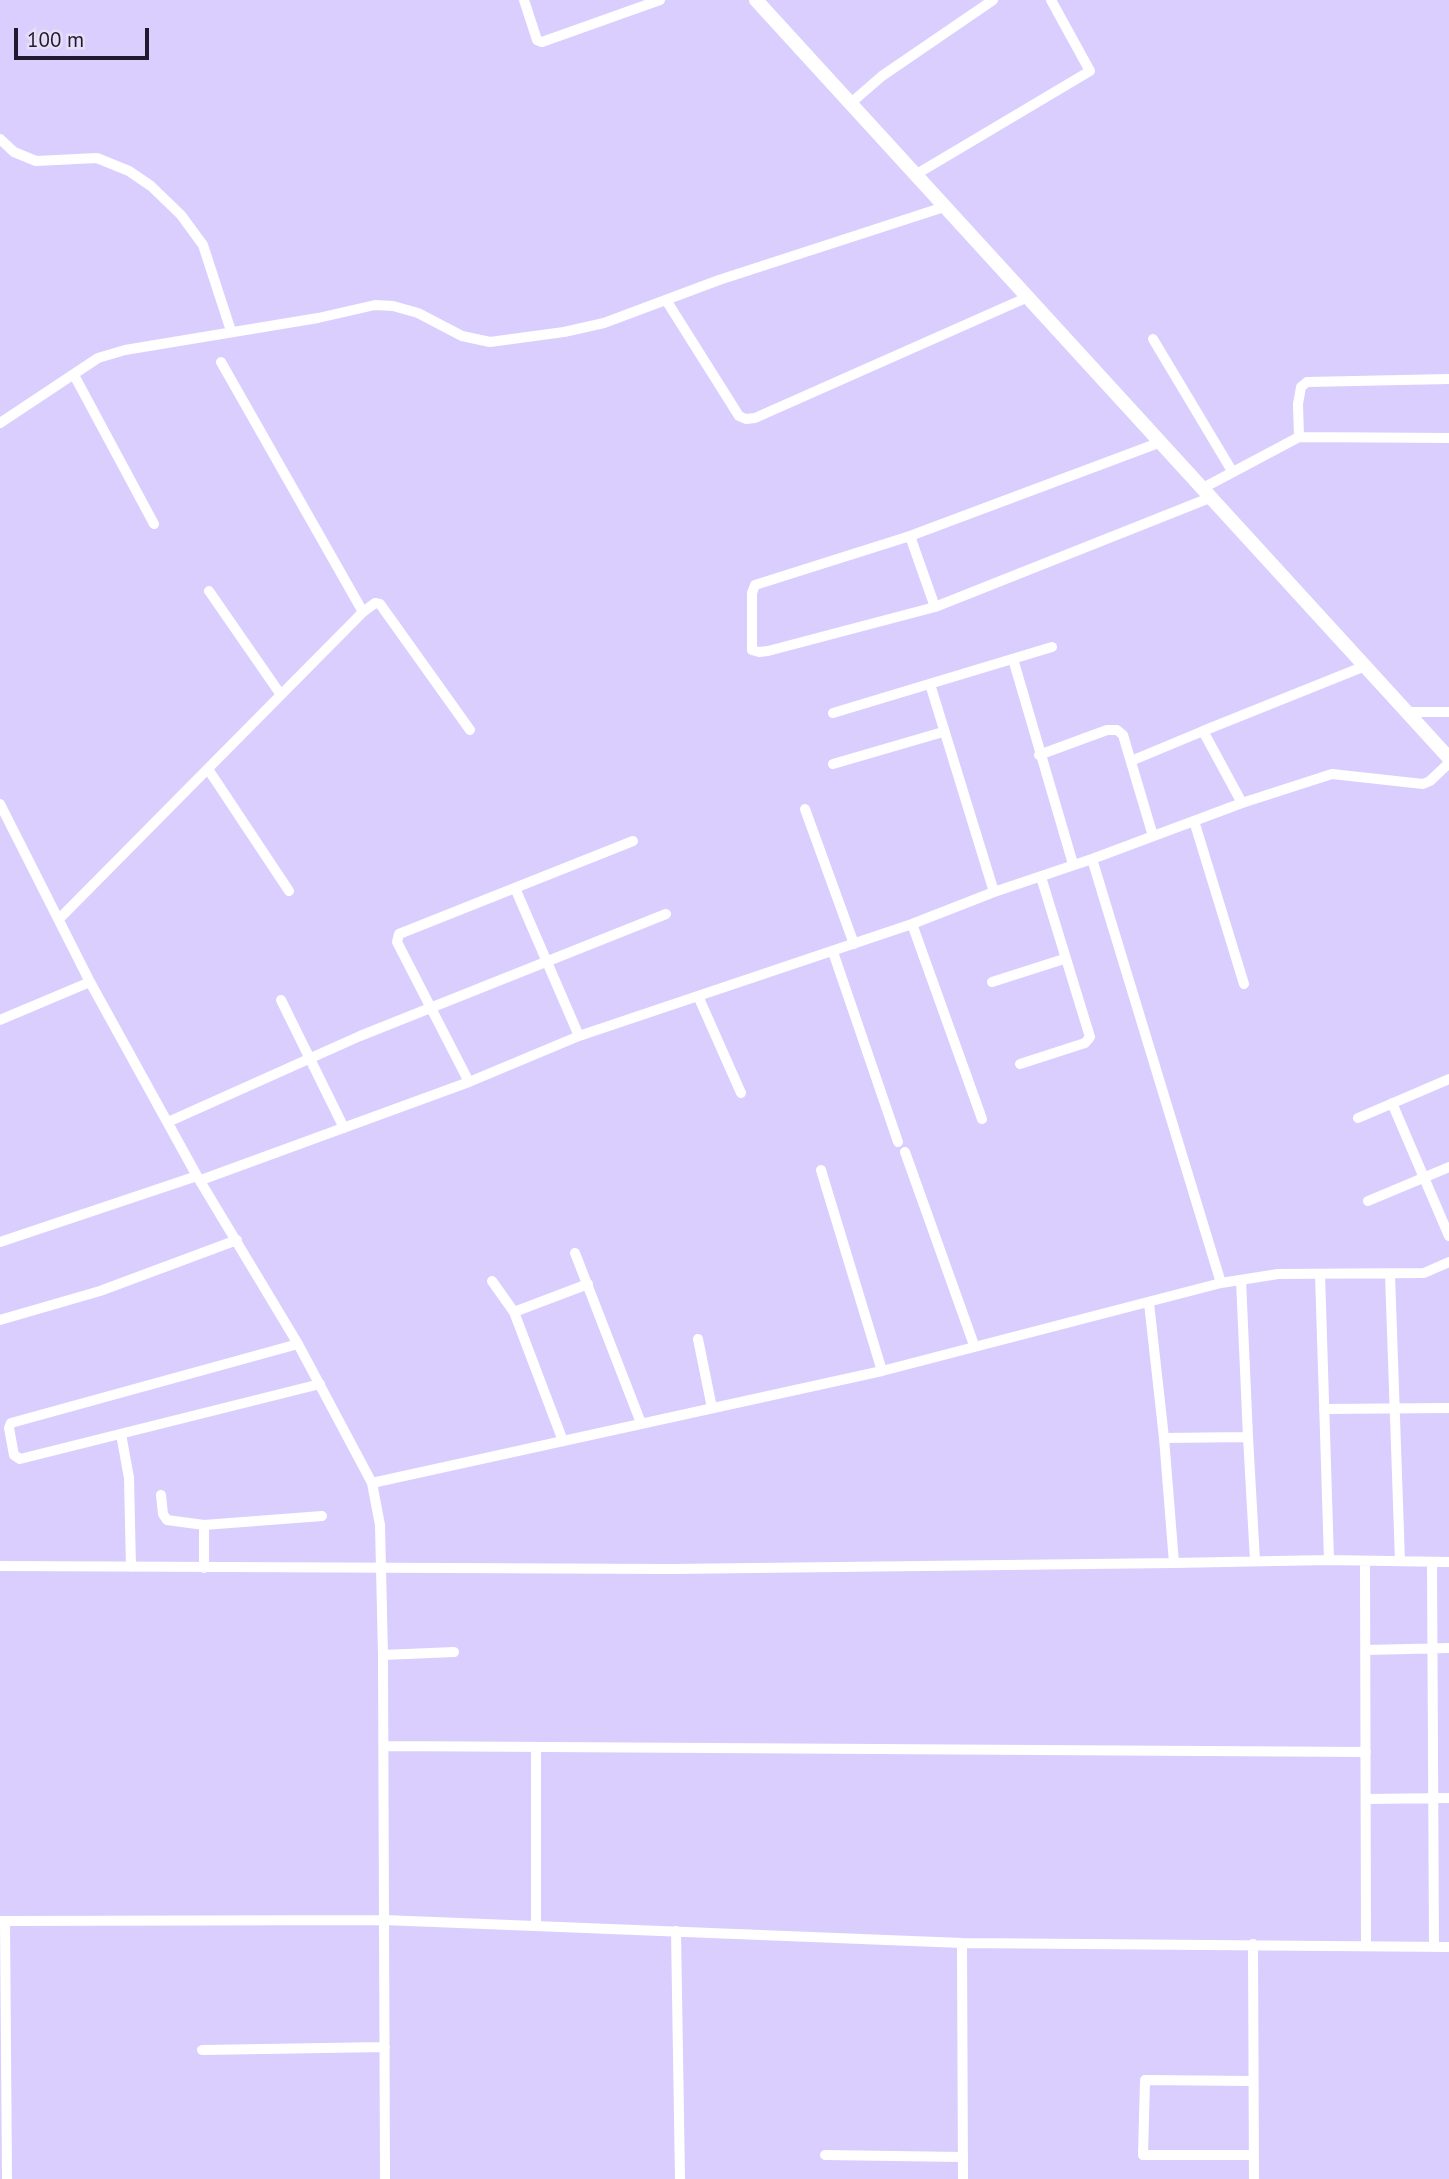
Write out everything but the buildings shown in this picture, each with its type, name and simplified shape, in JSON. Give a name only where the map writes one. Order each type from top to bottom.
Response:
[{"type":"main road","points":[[756,0],[1449,758]]},
{"type":"street","points":[[524,0],[537,40],[542,42],[660,0]]},
{"type":"street","points":[[852,102],[882,76],[993,0]]},
{"type":"street","points":[[915,175],[1090,71],[1051,0]]},
{"type":"street","points":[[0,139],[14,152],[36,161],[97,158],[130,171],[151,186],[181,215],[204,245],[231,331]]},
{"type":"street","points":[[0,423],[98,358],[111,353],[318,318],[375,305],[393,306],[418,313],[462,337],[490,342],[588,327],[719,280],[944,207]]},
{"type":"street","points":[[666,300],[739,415],[746,419],[755,418],[1028,297]]},
{"type":"street","points":[[1153,339],[1232,471]]},
{"type":"street","points":[[221,362],[363,612]]},
{"type":"street","points":[[74,375],[155,524]]},
{"type":"street","points":[[1299,437],[1298,404],[1301,387],[1307,382],[1449,379]]},
{"type":"street","points":[[1161,442],[910,536],[755,585],[752,593],[752,650],[768,651],[935,607],[1207,493],[1232,471],[1299,437],[1449,438]]},
{"type":"street","points":[[910,536],[935,607]]},
{"type":"street","points":[[209,591],[281,695]]},
{"type":"street","points":[[60,918],[363,612],[375,603],[380,604],[470,730]]},
{"type":"street","points":[[833,713],[1052,647]]},
{"type":"street","points":[[1013,659],[1073,864]]},
{"type":"street","points":[[1131,761],[1365,666]]},
{"type":"street","points":[[930,684],[994,892]]},
{"type":"street","points":[[1407,712],[1449,712]]},
{"type":"street","points":[[1039,755],[1107,730],[1117,730],[1122,735],[1131,761],[1153,836]]},
{"type":"street","points":[[1203,731],[1242,803]]},
{"type":"street","points":[[833,764],[943,732]]},
{"type":"street","points":[[0,1242],[344,1128],[469,1082],[579,1036],[912,924],[1242,803],[1332,774],[1423,784],[1449,764]]},
{"type":"street","points":[[208,769],[289,891]]},
{"type":"street","points":[[0,804],[60,918],[90,982],[199,1178],[298,1344],[372,1482],[380,1525],[383,1655],[385,2179]]},
{"type":"street","points":[[805,809],[854,944]]},
{"type":"street","points":[[1194,821],[1244,984]]},
{"type":"street","points":[[469,1082],[397,942],[399,934],[633,841]]},
{"type":"street","points":[[1092,859],[1221,1283]]},
{"type":"street","points":[[1020,1064],[1088,1041],[1090,1037],[1041,877]]},
{"type":"street","points":[[515,888],[579,1036]]},
{"type":"street","points":[[168,1122],[311,1058],[666,914]]},
{"type":"street","points":[[912,924],[982,1119]]},
{"type":"street","points":[[832,952],[974,1345]]},
{"type":"street","points":[[992,982],[1064,959]]},
{"type":"street","points":[[0,1020],[90,982]]},
{"type":"street","points":[[698,996],[741,1093]]},
{"type":"street","points":[[281,1000],[344,1128]]},
{"type":"street","points":[[1358,1118],[1449,1079]]},
{"type":"street","points":[[1392,1103],[1449,1236]]},
{"type":"street","points":[[1368,1201],[1449,1167]]},
{"type":"street","points":[[821,1170],[882,1371]]},
{"type":"street","points":[[0,1320],[100,1291],[237,1240]]},
{"type":"street","points":[[576,1253],[640,1423]]},
{"type":"street","points":[[372,1482],[882,1371],[1221,1283],[1278,1274],[1424,1273],[1449,1262]]},
{"type":"street","points":[[1320,1274],[1329,1560]]},
{"type":"street","points":[[1390,1274],[1400,1561]]},
{"type":"street","points":[[1241,1280],[1255,1561]]},
{"type":"street","points":[[492,1282],[514,1312],[564,1441]]},
{"type":"street","points":[[514,1312],[588,1284]]},
{"type":"street","points":[[1149,1303],[1174,1563]]},
{"type":"street","points":[[698,1339],[712,1408]]},
{"type":"street","points":[[298,1344],[9,1425],[14,1455],[20,1459],[320,1384]]},
{"type":"street","points":[[1324,1409],[1449,1408]]},
{"type":"street","points":[[121,1434],[129,1478],[131,1567]]},
{"type":"street","points":[[1164,1438],[1248,1437]]},
{"type":"street","points":[[161,1495],[163,1514],[167,1520],[204,1525],[322,1516]]},
{"type":"street","points":[[204,1525],[204,1568]]},
{"type":"street","points":[[0,1566],[671,1569],[1329,1560],[1449,1562]]},
{"type":"street","points":[[1365,1561],[1366,1945]]},
{"type":"street","points":[[1432,1562],[1434,1947]]},
{"type":"street","points":[[1366,1650],[1449,1648]]},
{"type":"street","points":[[383,1655],[454,1652]]},
{"type":"street","points":[[384,1746],[1366,1752]]},
{"type":"street","points":[[536,1747],[536,1926]]},
{"type":"street","points":[[1366,1799],[1449,1798]]},
{"type":"street","points":[[7,2179],[3,2084],[3,1921],[384,1920],[962,1943],[1449,1947]]},
{"type":"street","points":[[676,1931],[680,2179]]},
{"type":"street","points":[[962,1943],[962,2179]]},
{"type":"street","points":[[1253,1944],[1254,2179]]},
{"type":"street","points":[[202,2050],[385,2047]]},
{"type":"street","points":[[1253,2081],[1145,2080],[1143,2155],[1254,2155]]},
{"type":"street","points":[[825,2155],[962,2157]]}]
